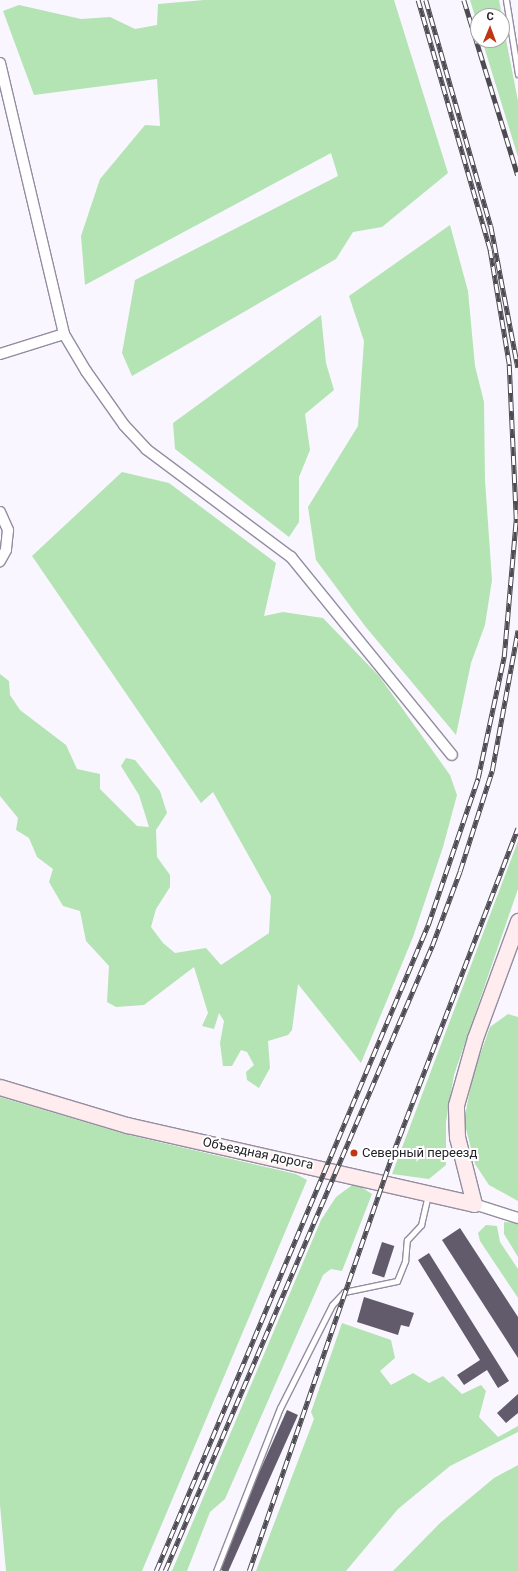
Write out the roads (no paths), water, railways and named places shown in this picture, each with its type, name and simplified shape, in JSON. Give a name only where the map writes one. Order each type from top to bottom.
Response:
[{"type":"street","points":[[0,62],[64,334],[133,436],[211,500],[291,557],[452,755]]},
{"type":"street","points":[[0,354],[64,334]]},
{"type":"street","points":[[0,512],[8,530],[6,550],[0,560]]},
{"type":"street","points":[[474,1204],[456,1137],[456,1105],[475,1038],[518,921]]},
{"type":"street","name":"Объездная дорога","points":[[0,1087],[127,1125],[474,1204],[518,1218]]},
{"type":"lane","points":[[506,0],[518,74]]},
{"type":"lane","points":[[216,1571],[280,1408],[332,1305],[344,1292],[396,1281],[405,1261],[407,1240],[422,1225],[428,1194]]},
{"type":"railway","points":[[156,1571],[428,925],[478,778],[504,657],[516,519],[509,364],[490,250],[418,0]]},
{"type":"railway","points":[[426,0],[491,226],[518,367]]},
{"type":"railway","points":[[464,0],[518,175]]},
{"type":"railway","points":[[165,1571],[432,946],[460,871],[492,771],[518,630]]},
{"type":"railway","points":[[249,1571],[393,1153],[518,828]]},
{"type":"place","name":"Северный переезд","points":[[354,1153]]}]
